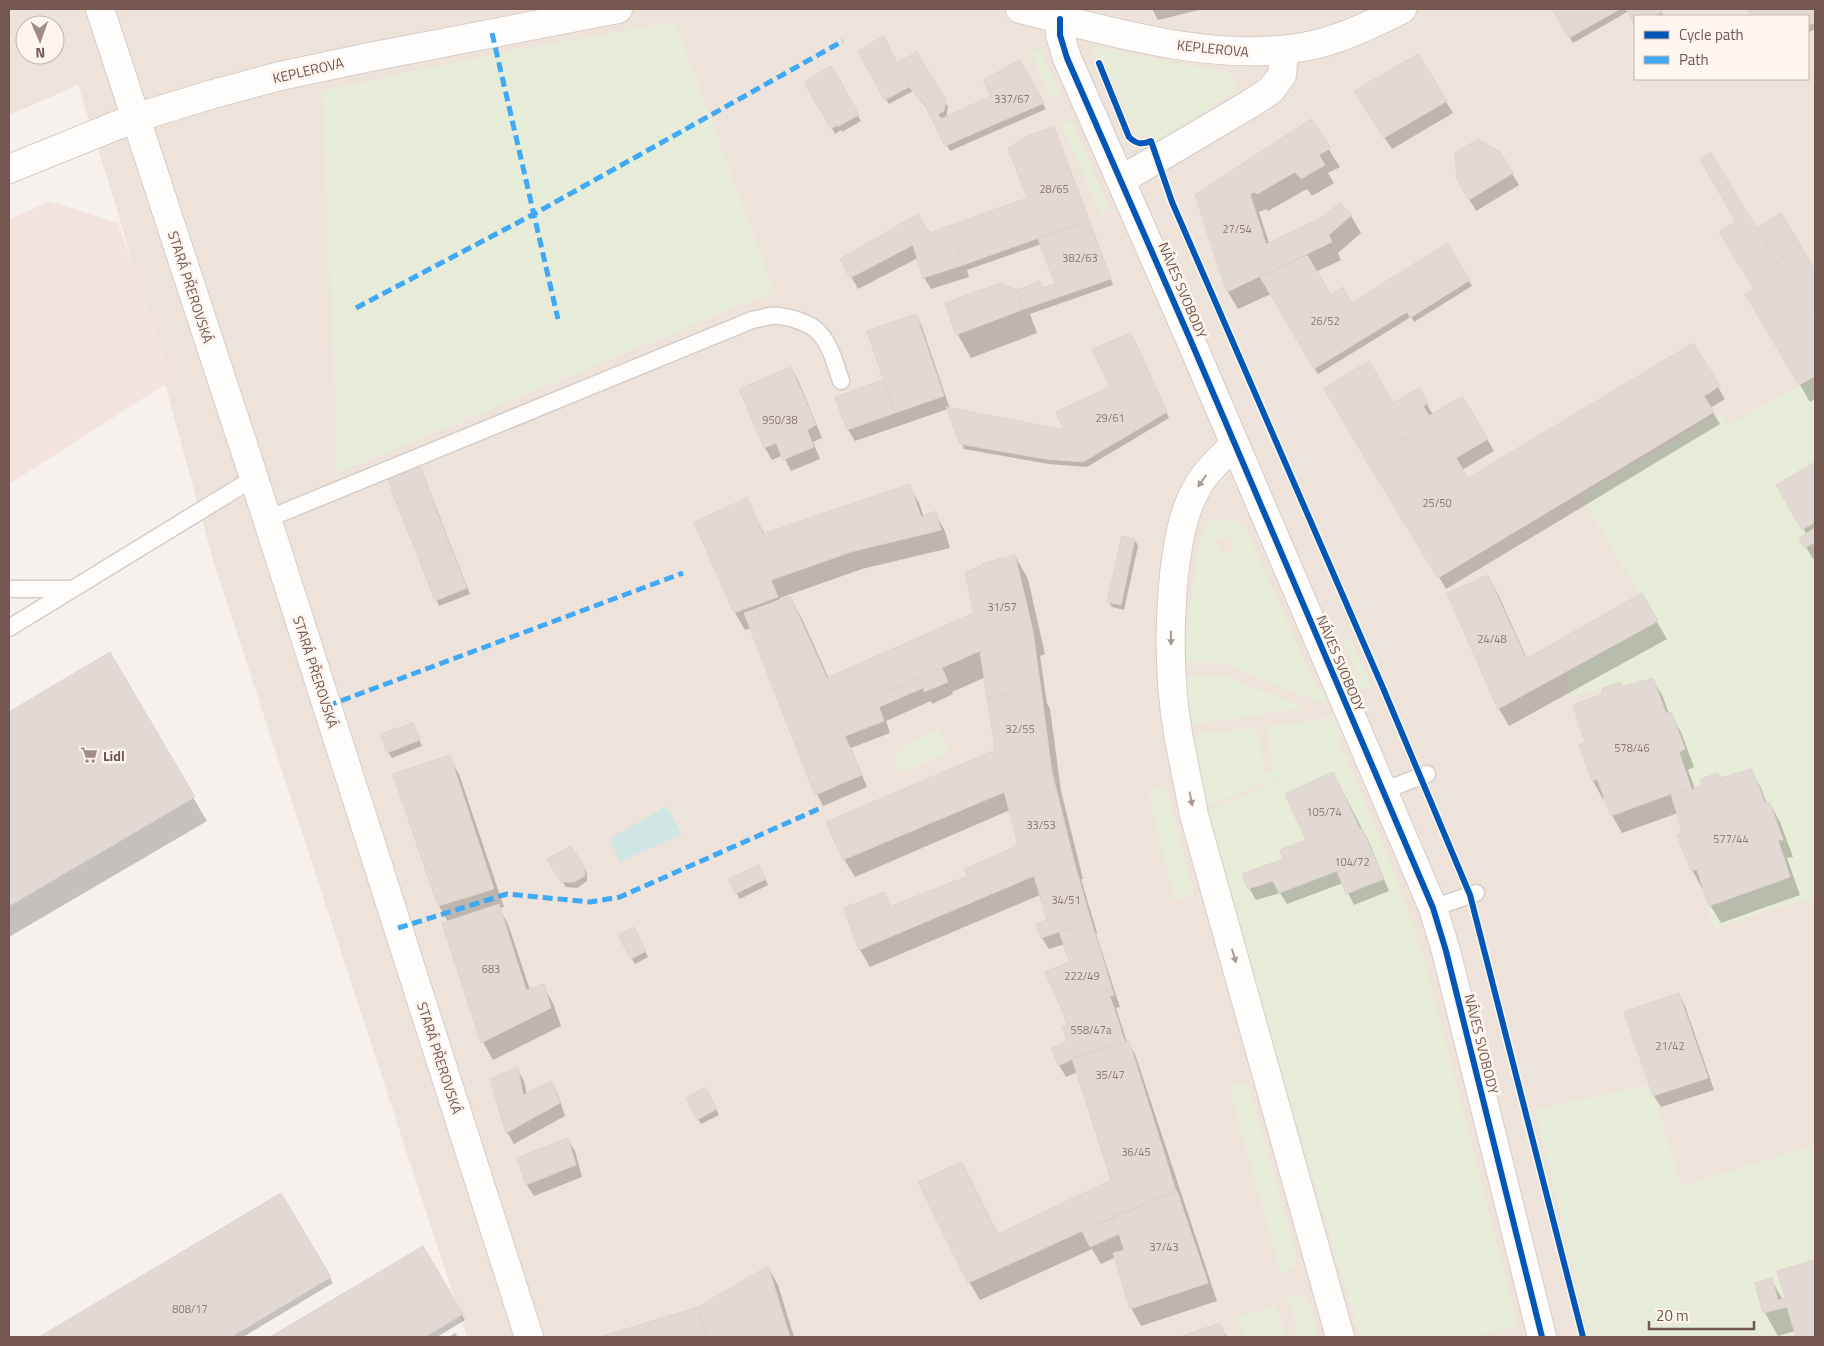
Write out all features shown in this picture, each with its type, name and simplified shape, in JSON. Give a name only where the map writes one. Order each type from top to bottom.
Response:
[{"type":"street","name":"STARÁ PŘEROVSKÁ","points":[[100,9],[254,478],[529,1337]]},
{"type":"street","name":"KEPLEROVA","points":[[9,169],[135,118],[212,94],[280,76],[431,44],[618,9]]},
{"type":"street","name":"KEPLEROVA","points":[[1020,9],[1143,38],[1212,50],[1251,52],[1305,47],[1339,38],[1402,9]]},
{"type":"street","name":"NÁVES SVOBODY","points":[[1060,19],[1060,35],[1067,58],[1433,908],[1446,951],[1542,1337]]},
{"type":"street","points":[[1121,180],[1271,90],[1282,75],[1284,50]]},
{"type":"street","points":[[1234,445],[1215,463],[1199,485],[1188,505],[1178,539],[1170,641],[1178,732],[1194,815],[1340,1337]]},
{"type":"lane","points":[[267,520],[752,320],[773,315],[795,319],[815,328],[826,343],[841,381]]},
{"type":"lane","points":[[9,628],[254,478]]},
{"type":"lane","points":[[9,589],[72,589]]},
{"type":"lane","points":[[1383,791],[1427,774]]},
{"type":"lane","points":[[1433,908],[1476,893]]},
{"type":"shaded area","points":[[9,9],[1815,9],[1815,1337],[467,1337],[214,563],[119,216],[78,85],[9,115]]},
{"type":"shaded area","points":[[49,201],[118,223],[172,380],[9,484],[9,220]]},
{"type":"green space","points":[[675,22],[774,291],[338,473],[322,91],[509,51]]},
{"type":"green space","points":[[1095,46],[1167,62],[1226,71],[1234,79],[1234,92],[1154,143],[1151,134],[1141,137],[1136,135],[1104,61],[1095,64],[1092,48]]},
{"type":"green space","points":[[1040,50],[1061,96],[1052,100],[1031,52]]},
{"type":"green space","points":[[1067,121],[1074,125],[1110,211],[1101,215],[1061,123]]},
{"type":"green space","points":[[1815,376],[1815,528],[1798,539],[1804,549],[1815,542],[1815,897],[1760,913],[1715,929],[1707,907],[1788,878],[1775,842],[1781,840],[1763,805],[1750,769],[1719,779],[1717,774],[1698,780],[1700,786],[1692,790],[1677,752],[1683,750],[1665,715],[1621,689],[1619,683],[1570,697],[1567,673],[1656,621],[1581,496],[1721,413],[1728,426]]},
{"type":"green space","points":[[1220,519],[1233,520],[1244,525],[1316,687],[1321,687],[1329,702],[1325,704],[1224,664],[1184,663],[1189,611],[1200,540],[1209,524]],"holes":[[[1229,535],[1235,549],[1221,555],[1215,540]]]},
{"type":"green space","points":[[1350,637],[1372,687],[1357,691],[1352,679],[1355,671],[1343,639]]},
{"type":"green space","points":[[1224,676],[1305,708],[1189,725],[1183,678]]},
{"type":"green space","points":[[1333,714],[1340,729],[1337,743],[1340,752],[1205,807],[1190,735],[1251,728],[1255,731],[1260,741],[1264,772],[1272,771],[1268,729],[1270,726],[1316,721]]},
{"type":"green space","points":[[939,728],[948,746],[947,754],[901,773],[894,758],[908,744]]},
{"type":"green space","points":[[1344,751],[1397,881],[1423,956],[1518,1325],[1473,1337],[1360,1337],[1247,957],[1207,811]]},
{"type":"green space","points":[[1166,785],[1194,895],[1176,900],[1161,847],[1148,789]]},
{"type":"green space","points":[[1248,1082],[1295,1249],[1295,1265],[1290,1270],[1281,1274],[1229,1087]]},
{"type":"green space","points":[[1649,1085],[1653,1096],[1655,1096],[1681,1186],[1815,1145],[1815,1337],[1589,1337],[1535,1110]]},
{"type":"green space","points":[[1297,1295],[1309,1302],[1319,1337],[1299,1337],[1288,1298]]},
{"type":"green space","points":[[1276,1305],[1286,1337],[1244,1337],[1238,1317]]},
{"type":"water","points":[[666,806],[682,834],[620,862],[609,839]]},
{"type":"building","points":[[1552,9],[1620,9],[1569,38]]},
{"type":"building","points":[[1626,9],[1661,9],[1662,12],[1657,15],[1634,15],[1634,23]]},
{"type":"building","points":[[1747,9],[1811,9],[1815,16],[1815,22],[1809,25],[1809,15],[1751,15]]},
{"type":"building","points":[[884,36],[892,53],[867,68],[858,51]]},
{"type":"building","points":[[917,52],[946,100],[944,111],[938,114],[941,119],[991,96],[983,80],[1020,60],[1044,103],[945,146],[925,105],[909,87],[897,63]]},
{"type":"building","points":[[892,53],[899,67],[875,82],[867,68]]},
{"type":"building","points":[[1418,54],[1447,101],[1384,138],[1354,91]]},
{"type":"building","points":[[831,66],[841,82],[813,99],[804,82]]},
{"type":"building","points":[[899,67],[909,87],[885,100],[875,82]]},
{"type":"building","points":[[841,82],[849,97],[822,113],[813,99]]},
{"type":"building","points":[[849,97],[859,115],[831,129],[822,113]]},
{"type":"building","points":[[1311,119],[1331,148],[1319,155],[1325,165],[1301,179],[1295,172],[1257,194],[1255,192],[1250,194],[1266,244],[1321,218],[1340,203],[1352,215],[1329,235],[1332,242],[1227,292],[1195,195]]},
{"type":"building","points":[[1054,127],[1089,220],[963,265],[951,225],[1027,198],[1008,148],[1025,137]]},
{"type":"building","points":[[1478,139],[1501,153],[1513,173],[1469,200],[1457,180],[1455,153]]},
{"type":"building","points":[[1711,153],[1815,325],[1815,376],[1799,385],[1745,294],[1754,289],[1719,232],[1736,222],[1700,159]]},
{"type":"building","points":[[1781,213],[1790,228],[1766,243],[1756,228]]},
{"type":"building","points":[[918,214],[930,233],[951,225],[963,265],[923,278],[913,245],[850,278],[840,259]]},
{"type":"building","points":[[1089,220],[1111,279],[1024,309],[1017,290],[1040,281],[1043,288],[1055,284],[1038,239]]},
{"type":"building","points":[[1790,228],[1801,246],[1777,261],[1766,243]]},
{"type":"building","points":[[1447,243],[1470,280],[1410,318],[1407,312],[1314,369],[1260,277],[1307,255],[1331,295],[1343,287],[1352,303]]},
{"type":"building","points":[[1801,246],[1810,262],[1785,276],[1777,261]]},
{"type":"building","points":[[1810,262],[1815,271],[1815,325],[1785,276]]},
{"type":"building","points":[[1001,283],[1017,290],[1024,309],[956,335],[945,303]]},
{"type":"building","points":[[916,314],[944,396],[895,413],[867,331]]},
{"type":"building","points":[[1131,333],[1167,412],[1083,462],[1045,459],[960,444],[946,407],[1064,430],[1056,412],[1110,387],[1092,349]]},
{"type":"building","points":[[1693,343],[1720,386],[1704,396],[1714,412],[1438,578],[1367,462],[1413,434],[1409,428],[1462,396],[1488,439],[1456,458],[1468,478]]},
{"type":"building","points":[[1369,361],[1393,403],[1419,388],[1428,403],[1423,406],[1429,416],[1409,428],[1412,434],[1367,462],[1324,388]]},
{"type":"building","points":[[791,367],[816,425],[807,430],[814,447],[783,460],[776,443],[764,448],[739,389]]},
{"type":"building","points":[[883,380],[895,413],[847,430],[835,397]]},
{"type":"building","points":[[1815,462],[1815,522],[1802,530],[1776,485]]},
{"type":"building","points":[[421,467],[429,490],[396,502],[388,479]]},
{"type":"building","points":[[910,484],[921,517],[936,511],[941,530],[851,552],[771,580],[778,597],[734,613],[694,522],[747,498],[763,534]]},
{"type":"building","points":[[429,490],[436,510],[404,522],[396,502]]},
{"type":"building","points":[[436,510],[444,529],[412,541],[404,522]]},
{"type":"building","points":[[1815,528],[1815,542],[1805,548],[1799,538]]},
{"type":"building","points":[[444,529],[452,550],[420,561],[412,541]]},
{"type":"building","points":[[1122,536],[1135,539],[1121,605],[1107,602]]},
{"type":"building","points":[[452,550],[459,568],[428,582],[420,561]]},
{"type":"building","points":[[1015,555],[1033,631],[980,651],[791,734],[744,613],[790,596],[827,678],[974,613],[965,572],[982,566],[982,564]]},
{"type":"building","points":[[459,568],[467,588],[435,601],[428,582]]},
{"type":"building","points":[[1488,575],[1526,659],[1642,593],[1658,621],[1498,709],[1447,593]]},
{"type":"building","points":[[1033,631],[1041,690],[987,697],[980,651]]},
{"type":"building","name":"Lidl","points":[[110,652],[195,797],[9,906],[9,712]]},
{"type":"building","points":[[942,668],[948,682],[924,692],[923,688],[879,707],[884,721],[845,736],[862,775],[815,795],[791,734]]},
{"type":"building","points":[[1653,678],[1666,713],[1672,713],[1685,749],[1679,752],[1692,790],[1671,794],[1611,816],[1597,779],[1592,781],[1579,745],[1585,742],[1573,705],[1603,694],[1602,689],[1620,682],[1622,687]]},
{"type":"building","points":[[1041,690],[1052,772],[843,860],[826,822],[995,750],[987,697]]},
{"type":"building","points":[[413,723],[420,740],[387,753],[381,734]]},
{"type":"building","points":[[450,755],[494,889],[438,906],[393,774]]},
{"type":"building","points":[[1752,769],[1765,803],[1770,803],[1783,840],[1778,840],[1790,877],[1709,906],[1697,870],[1691,870],[1677,835],[1682,832],[1671,794],[1692,790],[1701,785],[1701,779],[1718,773],[1720,778]]},
{"type":"building","points":[[1052,772],[1074,861],[859,950],[849,923],[968,876],[964,869],[1018,846],[1004,791]]},
{"type":"building","points":[[1333,772],[1360,829],[1312,853],[1313,858],[1289,866],[1283,859],[1280,850],[1306,840],[1285,794]]},
{"type":"building","points":[[1362,829],[1384,879],[1346,894],[1337,871],[1279,893],[1273,881],[1248,889],[1242,874],[1283,859],[1289,866],[1313,858],[1312,853]]},
{"type":"building","points":[[571,846],[584,866],[585,876],[574,882],[561,882],[547,859]]},
{"type":"building","points":[[1074,861],[1091,921],[1041,938],[1036,924],[1047,920],[1034,876]]},
{"type":"building","points":[[759,865],[766,879],[735,894],[729,879]]},
{"type":"building","points":[[885,892],[890,908],[849,923],[844,908]]},
{"type":"building","points":[[499,904],[526,990],[544,984],[551,1008],[481,1043],[442,923]]},
{"type":"building","points":[[1091,921],[1100,949],[1070,962],[1059,932]]},
{"type":"building","points":[[634,927],[646,951],[631,959],[618,935]]},
{"type":"building","points":[[1100,949],[1112,989],[1062,1010],[1045,972]]},
{"type":"building","points":[[1112,989],[1114,995],[1110,996],[1125,1042],[1077,1057],[1058,1066],[1052,1048],[1067,1042],[1062,1027],[1067,1025],[1062,1010]]},
{"type":"building","points":[[1679,993],[1708,1078],[1653,1096],[1624,1012]]},
{"type":"building","points":[[1129,1041],[1145,1092],[1089,1111],[1072,1059]]},
{"type":"building","points":[[518,1067],[523,1095],[552,1081],[560,1103],[506,1133],[490,1079]]},
{"type":"building","points":[[705,1087],[717,1109],[697,1120],[686,1098]]},
{"type":"building","points":[[1145,1092],[1176,1191],[1113,1217],[968,1283],[918,1182],[962,1162],[998,1234],[1111,1180],[1089,1111]]},
{"type":"building","points":[[568,1138],[576,1165],[526,1185],[517,1158]]},
{"type":"building","points":[[1177,1191],[1208,1283],[1130,1309],[1113,1253],[1124,1250],[1119,1234],[1090,1247],[1082,1231]]},
{"type":"building","points":[[281,1193],[331,1277],[231,1337],[39,1337]]},
{"type":"building","points":[[423,1246],[463,1314],[425,1337],[270,1337]]},
{"type":"building","points":[[1815,1260],[1815,1336],[1796,1337],[1787,1307],[1763,1313],[1755,1283],[1772,1278],[1778,1300],[1785,1298],[1777,1271]]},
{"type":"building","points":[[768,1266],[790,1337],[707,1337],[698,1307]]},
{"type":"building","points":[[698,1307],[707,1337],[600,1337]]},
{"type":"building","points":[[1220,1323],[1225,1337],[1179,1337]]},
{"type":"marked path","points":[[492,33],[558,319]]},
{"type":"marked path","points":[[356,308],[534,214],[843,41]]},
{"type":"marked path","points":[[327,706],[683,573]]},
{"type":"marked path","points":[[398,928],[507,894],[590,902],[620,897],[823,807]]},
{"type":"cycle path","points":[[1060,19],[1060,35],[1067,58],[1190,339],[1433,908],[1446,951],[1542,1337]]},
{"type":"cycle path","points":[[1099,63],[1129,137],[1139,143],[1151,141],[1172,202],[1383,688],[1470,895],[1583,1337]]},
{"type":"place","name":"Lidl","points":[[89,755]]}]
